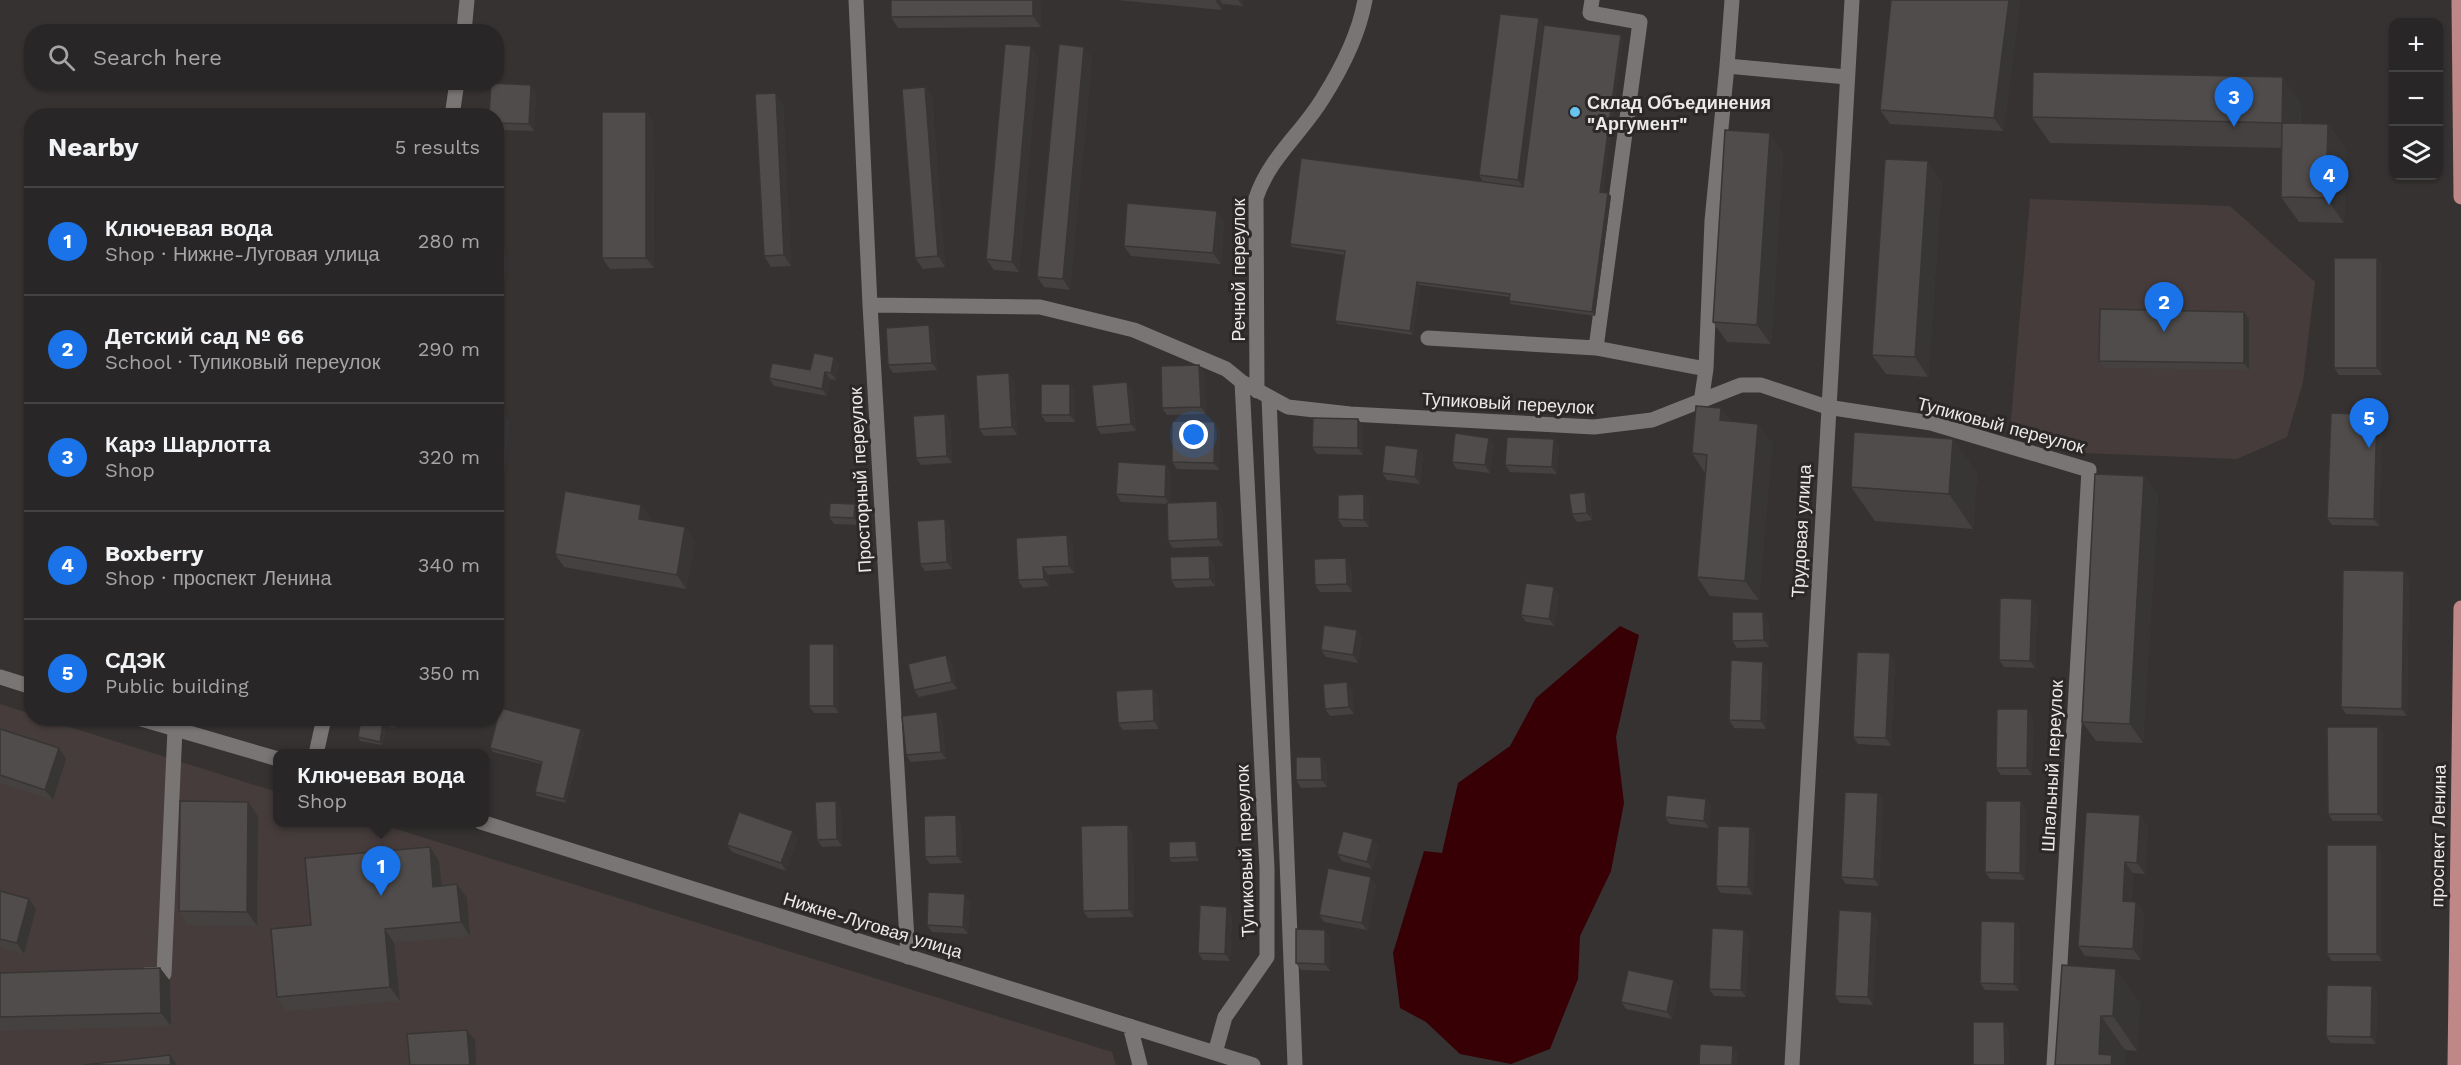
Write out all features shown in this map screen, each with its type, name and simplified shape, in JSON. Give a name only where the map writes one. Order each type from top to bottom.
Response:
[{"type":"main road","points":[[2459,0],[2461,197]]},
{"type":"main road","name":"проспект Ленина","points":[[2455,1065],[2461,608]]},
{"type":"street","points":[[465,24],[467,0]]},
{"type":"street","name":"Просторный переулок","points":[[856,0],[870,305],[908,957]]},
{"type":"street","name":"Речной переулок","points":[[1263,394],[1256,198],[1261,182],[1273,162],[1323,99],[1361,25],[1365,0]]},
{"type":"street","points":[[1592,0],[1590,13],[1640,22],[1596,348]]},
{"type":"street","points":[[1701,402],[1706,369],[1712,221],[1732,0]]},
{"type":"street","name":"Трудовая улица","points":[[1792,1065],[1827,407],[1852,0]]},
{"type":"street","points":[[1727,66],[1847,77]]},
{"type":"street","points":[[453,108],[456,90]]},
{"type":"street","name":"Тупиковый переулок","points":[[870,305],[1040,307],[1134,330],[1226,369],[1242,382],[1288,406],[1350,414],[1594,427],[1652,420],[1741,385],[1761,386],[1827,407],[1931,423],[2089,470]]},
{"type":"street","points":[[1428,338],[1596,348],[1706,369]]},
{"type":"street","name":"Тупиковый переулок","points":[[1215,1053],[1225,1017],[1267,957],[1267,868],[1242,382]]},
{"type":"street","points":[[1263,394],[1295,1065]]},
{"type":"street","name":"Шпальный переулок","points":[[2054,1065],[2089,470]]},
{"type":"street","points":[[0,677],[24,684]]},
{"type":"street","points":[[165,726],[273,758]]},
{"type":"street","points":[[317,749],[322,726]]},
{"type":"street","points":[[129,975],[164,974],[175,729]]},
{"type":"street","name":"Нижне-Луговая улица","points":[[489,825],[1253,1065]]},
{"type":"street","points":[[1130,1026],[1140,1065]]},
{"type":"shaded area","points":[[2030,199],[2230,206],[2315,282],[2303,382],[2287,437],[2237,459],[2084,453],[2010,432]]},
{"type":"shaded area","points":[[1620,626],[1639,635],[1616,737],[1624,803],[1611,871],[1580,936],[1578,979],[1550,1049],[1511,1064],[1460,1054],[1426,1022],[1400,1008],[1393,953],[1424,851],[1442,853],[1458,783],[1510,746],[1536,698]]},
{"type":"shaded area","points":[[0,704],[24,712],[24,726],[66,726],[273,791],[273,827],[390,827],[1112,1052],[1116,1065],[0,1065]]},
{"type":"building","points":[[891,0],[1033,0],[1033,16],[891,17]]},
{"type":"building","points":[[1891,0],[2009,0],[1994,118],[1880,110]]},
{"type":"building","points":[[1500,14],[1539,18],[1518,180],[1479,175]]},
{"type":"building","points":[[1544,25],[1621,35],[1600,192],[1608,193],[1592,312],[1509,301],[1510,294],[1417,282],[1410,331],[1335,321],[1345,251],[1290,244],[1301,158],[1523,187]]},
{"type":"building","points":[[1005,44],[1031,46],[1012,262],[986,259]]},
{"type":"building","points":[[1059,44],[1084,47],[1063,279],[1037,277]]},
{"type":"building","points":[[2033,72],[2283,77],[2282,123],[2032,117]]},
{"type":"building","points":[[504,84],[531,85],[529,124],[504,123],[504,108],[489,108],[491,90],[504,90]]},
{"type":"building","points":[[925,87],[938,256],[915,258],[902,89]]},
{"type":"building","points":[[776,93],[784,255],[764,256],[755,94]]},
{"type":"building","points":[[602,112],[646,112],[646,258],[602,258]]},
{"type":"building","points":[[2282,123],[2328,124],[2326,198],[2281,197]]},
{"type":"building","points":[[1725,130],[1770,133],[1757,325],[1713,322]]},
{"type":"building","points":[[1885,159],[1928,161],[1915,357],[1872,355]]},
{"type":"building","points":[[1127,203],[1217,211],[1213,253],[1124,246]]},
{"type":"building","points":[[2334,258],[2377,258],[2377,368],[2334,368]]},
{"type":"building","points":[[2100,309],[2244,312],[2244,363],[2099,361]]},
{"type":"building","points":[[929,325],[932,363],[888,365],[886,328]]},
{"type":"building","points":[[814,353],[834,357],[831,373],[825,372],[822,389],[769,378],[772,363],[810,370]]},
{"type":"building","points":[[1199,365],[1201,407],[1162,408],[1161,366]]},
{"type":"building","points":[[1009,373],[1012,427],[979,429],[976,375]]},
{"type":"building","points":[[1127,382],[1131,424],[1096,427],[1092,385]]},
{"type":"building","points":[[1041,384],[1070,384],[1070,415],[1041,415]]},
{"type":"building","points":[[1696,406],[1721,408],[1720,420],[1758,424],[1745,581],[1697,577],[1707,455],[1692,453]]},
{"type":"building","points":[[2331,413],[2377,415],[2374,519],[2327,518]]},
{"type":"building","points":[[945,414],[947,456],[916,458],[913,416]]},
{"type":"building","points":[[1313,418],[1358,419],[1358,448],[1312,447]]},
{"type":"building","points":[[1172,421],[1215,422],[1214,463],[1172,462]]},
{"type":"building","points":[[1854,432],[1953,439],[1949,494],[1851,487]]},
{"type":"building","points":[[1455,433],[1489,438],[1485,465],[1452,462]]},
{"type":"building","points":[[1507,437],[1554,439],[1552,467],[1505,465]]},
{"type":"building","points":[[1385,445],[1418,449],[1415,477],[1382,473]]},
{"type":"building","points":[[1118,462],[1166,465],[1165,497],[1116,494]]},
{"type":"building","points":[[2095,474],[2144,476],[2130,724],[2082,722]]},
{"type":"building","points":[[565,491],[641,505],[639,519],[685,527],[677,575],[555,554]]},
{"type":"building","points":[[1585,492],[1587,513],[1572,514],[1569,494]]},
{"type":"building","points":[[1364,494],[1364,520],[1338,519],[1338,495]]},
{"type":"building","points":[[1217,501],[1218,539],[1168,541],[1167,503]]},
{"type":"building","points":[[830,503],[855,504],[854,518],[829,517]]},
{"type":"building","points":[[945,519],[947,562],[920,564],[917,521]]},
{"type":"building","points":[[1067,535],[1069,566],[1043,567],[1044,579],[1018,580],[1016,538]]},
{"type":"building","points":[[1209,556],[1210,579],[1171,580],[1170,557]]},
{"type":"building","points":[[1346,558],[1347,584],[1315,585],[1314,559]]},
{"type":"building","points":[[2343,570],[2404,571],[2402,709],[2341,707]]},
{"type":"building","points":[[1526,583],[1554,587],[1549,619],[1521,615]]},
{"type":"building","points":[[2000,598],[2032,599],[2030,661],[1999,660]]},
{"type":"building","points":[[1732,612],[1763,612],[1764,640],[1732,641]]},
{"type":"building","points":[[1324,625],[1357,630],[1353,655],[1321,650]]},
{"type":"building","points":[[809,644],[834,644],[834,706],[809,706]]},
{"type":"building","points":[[1857,652],[1890,653],[1886,738],[1853,737]]},
{"type":"building","points":[[946,655],[952,682],[914,690],[908,664]]},
{"type":"building","points":[[1731,660],[1763,662],[1761,721],[1729,720]]},
{"type":"building","points":[[1347,682],[1349,707],[1325,709],[1323,684]]},
{"type":"building","points":[[1153,689],[1154,721],[1118,723],[1116,691]]},
{"type":"building","points":[[504,709],[581,729],[564,799],[535,792],[542,762],[490,748],[496,726],[504,726]]},
{"type":"building","points":[[1997,709],[2028,709],[2027,768],[1996,768]]},
{"type":"building","points":[[937,712],[941,752],[906,755],[902,716]]},
{"type":"building","points":[[360,726],[383,726],[380,742],[358,737]]},
{"type":"building","points":[[2327,727],[2378,727],[2378,814],[2328,814]]},
{"type":"building","points":[[0,729],[59,748],[45,790],[0,775]]},
{"type":"building","points":[[1296,757],[1321,757],[1322,780],[1296,780]]},
{"type":"building","points":[[1845,792],[1878,793],[1874,879],[1841,877]]},
{"type":"building","points":[[1667,795],[1706,799],[1704,821],[1665,817]]},
{"type":"building","points":[[180,801],[248,802],[247,912],[179,911]]},
{"type":"building","points":[[836,801],[837,839],[817,840],[815,802]]},
{"type":"building","points":[[1986,801],[2021,801],[2020,873],[1985,872]]},
{"type":"building","points":[[739,812],[793,831],[781,863],[727,845]]},
{"type":"building","points":[[2086,812],[2140,815],[2137,863],[2125,862],[2123,901],[2136,902],[2133,949],[2078,946]]},
{"type":"building","points":[[956,815],[957,856],[925,857],[924,816]]},
{"type":"building","points":[[1128,825],[1129,910],[1083,911],[1081,826]]},
{"type":"building","points":[[1718,826],[1750,827],[1748,887],[1716,886]]},
{"type":"building","points":[[1343,831],[1373,839],[1367,862],[1337,854]]},
{"type":"building","points":[[1196,841],[1197,857],[1169,858],[1169,842]]},
{"type":"building","points":[[2327,845],[2377,845],[2377,954],[2327,954]]},
{"type":"building","points":[[430,847],[433,887],[457,884],[461,922],[385,929],[390,987],[277,997],[271,929],[311,925],[305,858]]},
{"type":"building","points":[[1328,868],[1371,877],[1362,923],[1319,915]]},
{"type":"building","points":[[0,891],[29,899],[17,943],[0,939]]},
{"type":"building","points":[[928,892],[965,894],[963,927],[927,925]]},
{"type":"building","points":[[1200,905],[1227,907],[1225,954],[1198,953]]},
{"type":"building","points":[[1839,910],[1872,912],[1868,997],[1835,996]]},
{"type":"building","points":[[1981,921],[2015,922],[2014,984],[1980,983]]},
{"type":"building","points":[[1712,928],[1744,930],[1741,990],[1709,989]]},
{"type":"building","points":[[1296,929],[1325,930],[1325,964],[1296,963]]},
{"type":"building","points":[[2062,965],[2116,969],[2113,1016],[2101,1016],[2099,1054],[2112,1055],[2111,1065],[2055,1065]]},
{"type":"building","points":[[160,968],[161,1013],[0,1017],[0,973]]},
{"type":"building","points":[[1628,970],[1674,980],[1667,1012],[1621,1002]]},
{"type":"building","points":[[2327,985],[2372,986],[2371,1037],[2326,1036]]},
{"type":"building","points":[[1973,1022],[2004,1022],[2005,1065],[1973,1065]]},
{"type":"building","points":[[467,1030],[470,1065],[410,1065],[407,1034]]},
{"type":"building","points":[[1700,1044],[1733,1046],[1732,1065],[1699,1065]]},
{"type":"building","points":[[170,1055],[171,1065],[84,1065]]},
{"type":"place","name":"Склад Объединения \"Аргумент\"","points":[[1575,112]]},
{"type":"place","name":"Карэ Шарлотта","points":[[2234,127]]},
{"type":"place","name":"Boxberry","points":[[2329,205]]},
{"type":"place","name":"Детский сад № 66","points":[[2164,332]]},
{"type":"place","name":"СДЭК","points":[[2369,448]]},
{"type":"place","name":"Ключевая вода","points":[[381,896]]}]
